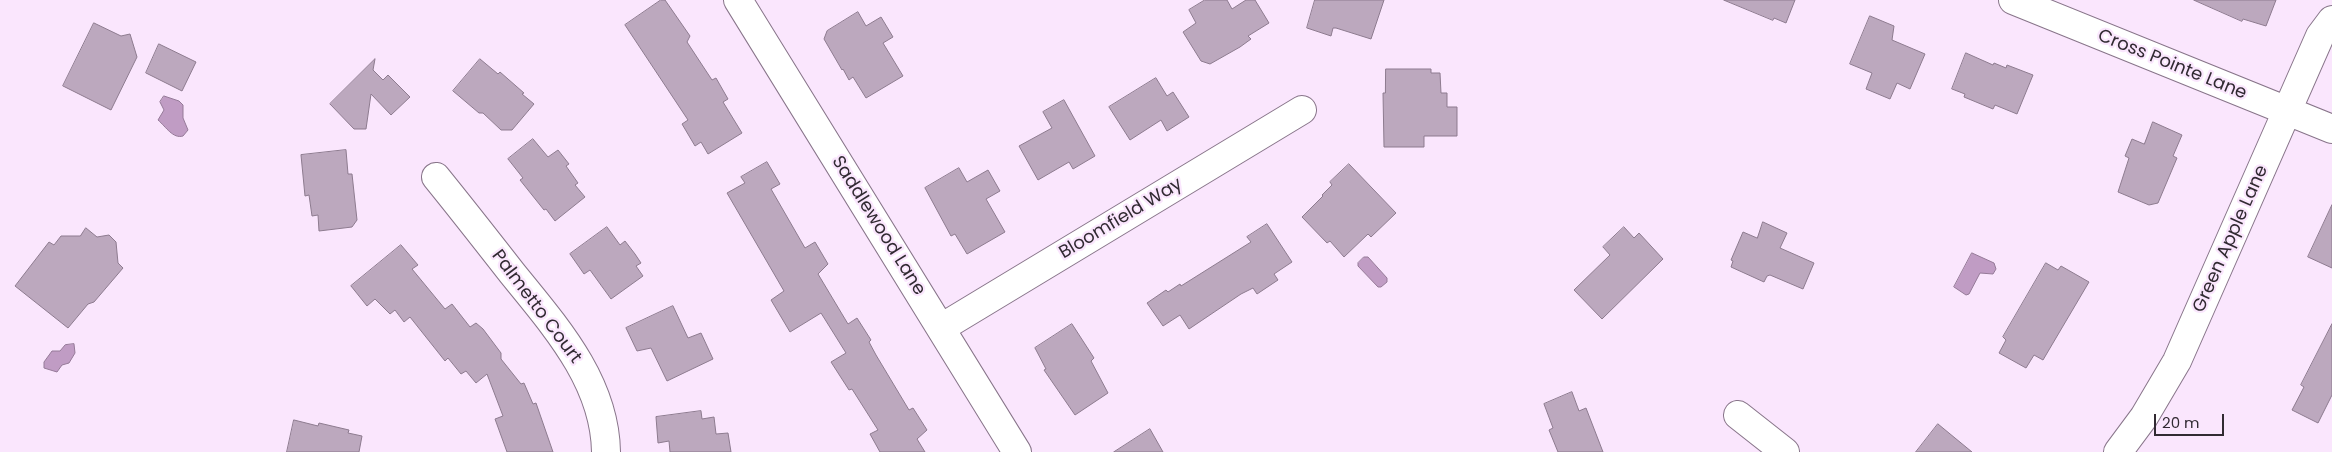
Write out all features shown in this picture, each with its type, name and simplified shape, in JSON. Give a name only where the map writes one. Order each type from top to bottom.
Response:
[{"type":"street","name":"Saddlewood Lane","points":[[738,0],[1016,452]]},
{"type":"street","name":"Cross Pointe Lane","points":[[2013,0],[2332,129]]},
{"type":"street","name":"Green Apple Lane","points":[[2118,452],[2150,408],[2177,361],[2320,36],[2332,20]]},
{"type":"street","name":"Bloomfield Way","points":[[941,328],[1302,110]]},
{"type":"street","name":"Palmetto Court","points":[[436,177],[552,323],[573,354],[586,376],[599,410],[604,427],[606,452]]},
{"type":"street","points":[[1738,415],[1785,452]]},
{"type":"shaded area","points":[[164,96],[179,101],[183,105],[183,118],[188,130],[183,136],[176,136],[158,120],[164,110],[160,102]]},
{"type":"shaded area","points":[[1972,253],[1994,263],[1996,269],[1993,274],[1980,273],[1969,294],[1966,295],[1954,287]]},
{"type":"shaded area","points":[[1364,257],[1368,257],[1387,278],[1387,282],[1381,287],[1378,287],[1358,266],[1358,263]]},
{"type":"shaded area","points":[[74,344],[75,353],[69,363],[62,365],[57,372],[44,368],[44,362],[52,351],[60,351],[65,345]]},
{"type":"building","points":[[661,0],[665,0],[690,36],[687,42],[712,80],[716,78],[728,99],[723,102],[742,133],[708,154],[701,142],[695,146],[682,124],[688,120],[625,25]]},
{"type":"building","points":[[1205,0],[1227,0],[1232,9],[1246,0],[1255,0],[1269,23],[1248,36],[1251,39],[1240,47],[1210,64],[1201,61],[1183,32],[1196,23],[1189,10]]},
{"type":"building","points":[[1315,0],[1384,0],[1371,39],[1336,28],[1333,28],[1331,36],[1307,28]]},
{"type":"building","points":[[1724,0],[1795,0],[1786,23],[1774,18],[1773,20]]},
{"type":"building","points":[[2194,0],[2276,0],[2266,26],[2243,19],[2242,21]]},
{"type":"building","points":[[858,12],[866,26],[881,17],[893,37],[883,43],[903,76],[866,98],[853,77],[849,80],[824,39],[827,31]]},
{"type":"building","points":[[1870,16],[1894,26],[1892,40],[1925,54],[1910,89],[1897,83],[1890,99],[1866,89],[1872,73],[1850,64]]},
{"type":"building","points":[[94,23],[121,36],[130,34],[137,57],[111,110],[63,86]]},
{"type":"building","points":[[159,44],[196,62],[182,91],[146,73]]},
{"type":"building","points":[[1966,53],[1993,65],[1994,63],[2006,68],[2007,65],[2033,75],[2017,114],[1995,105],[1993,109],[1964,97],[1965,94],[1952,89]]},
{"type":"building","points":[[375,59],[373,70],[383,80],[388,75],[410,97],[391,115],[371,94],[366,129],[354,129],[330,104]]},
{"type":"building","points":[[480,59],[498,74],[500,72],[534,104],[512,130],[501,130],[483,113],[479,113],[453,91]]},
{"type":"building","points":[[1386,69],[1431,69],[1431,73],[1440,73],[1441,93],[1447,93],[1447,107],[1457,107],[1457,136],[1424,136],[1424,147],[1384,147],[1383,93],[1385,93]]},
{"type":"building","points":[[1156,78],[1167,96],[1173,92],[1189,117],[1167,131],[1161,120],[1130,140],[1109,107]]},
{"type":"building","points":[[1064,100],[1095,156],[1073,169],[1069,162],[1038,180],[1019,146],[1052,128],[1043,112]]},
{"type":"building","points":[[2153,122],[2182,135],[2173,156],[2177,158],[2158,203],[2149,205],[2118,192],[2129,158],[2125,156],[2132,139],[2144,144]]},
{"type":"building","points":[[533,139],[548,157],[558,150],[569,164],[566,166],[578,183],[575,185],[585,197],[555,221],[520,180],[523,178],[508,159]]},
{"type":"building","points":[[346,150],[348,174],[352,174],[357,220],[352,227],[319,231],[318,215],[312,216],[309,195],[305,196],[301,155]]},
{"type":"building","points":[[767,162],[780,184],[771,189],[805,248],[815,242],[828,264],[818,274],[848,324],[857,318],[871,340],[869,342],[876,355],[909,410],[913,408],[927,430],[917,439],[925,452],[880,452],[870,434],[878,430],[852,389],[849,390],[831,362],[846,353],[821,313],[790,332],[771,300],[784,291],[727,193],[745,183],[741,177]]},
{"type":"building","points":[[1349,164],[1396,213],[1371,237],[1368,234],[1344,257],[1330,241],[1327,243],[1302,217],[1332,185],[1330,182]]},
{"type":"building","points":[[959,168],[967,182],[988,170],[1000,191],[986,199],[1005,232],[967,254],[955,234],[951,236],[925,188]]},
{"type":"building","points":[[2332,205],[2332,268],[2308,257]]},
{"type":"building","points":[[1763,222],[1787,233],[1780,248],[1814,263],[1803,289],[1770,275],[1767,276],[1764,282],[1731,267],[1733,261],[1731,260],[1743,232],[1757,238]]},
{"type":"building","points":[[1267,224],[1292,262],[1274,274],[1278,280],[1257,294],[1253,288],[1241,294],[1189,329],[1180,315],[1163,326],[1147,303],[1166,290],[1168,292],[1180,284],[1181,286],[1251,242],[1247,237]]},
{"type":"building","points":[[607,227],[620,245],[625,241],[635,254],[641,263],[636,266],[643,276],[611,299],[590,270],[584,274],[570,254]]},
{"type":"building","points":[[1624,227],[1634,238],[1639,233],[1663,259],[1602,319],[1574,290],[1610,255],[1603,247]]},
{"type":"building","points":[[86,228],[97,237],[109,235],[116,242],[118,263],[123,268],[94,302],[88,304],[68,328],[15,286],[49,242],[54,245],[61,236],[80,236]]},
{"type":"building","points":[[401,245],[418,265],[412,269],[445,309],[452,304],[470,327],[476,323],[483,329],[501,353],[501,359],[521,384],[524,383],[533,404],[536,403],[553,452],[507,452],[495,419],[503,416],[487,374],[476,383],[466,371],[461,374],[448,358],[445,361],[410,317],[404,322],[395,310],[390,314],[375,299],[367,306],[351,286]]},
{"type":"building","points":[[2046,263],[2058,270],[2061,266],[2089,282],[2043,360],[2034,355],[2026,368],[1999,353],[2006,340],[2003,337]]},
{"type":"building","points":[[673,306],[688,338],[701,333],[713,359],[667,381],[651,348],[637,351],[626,328]]},
{"type":"building","points":[[1072,324],[1094,358],[1091,361],[1108,393],[1075,415],[1044,370],[1046,369],[1035,348]]},
{"type":"building","points":[[2332,324],[2332,395],[2318,423],[2292,410],[2304,387],[2301,385]]},
{"type":"building","points":[[1572,392],[1579,411],[1586,408],[1603,452],[1558,452],[1549,430],[1553,428],[1544,404]]},
{"type":"building","points":[[701,411],[702,419],[714,417],[716,434],[728,433],[731,452],[670,452],[669,441],[658,443],[656,417]]},
{"type":"building","points":[[294,420],[318,426],[319,423],[349,430],[348,433],[362,436],[359,452],[287,452]]},
{"type":"building","points":[[1938,424],[1972,452],[1916,452]]},
{"type":"building","points":[[1150,429],[1163,452],[1114,452]]}]
